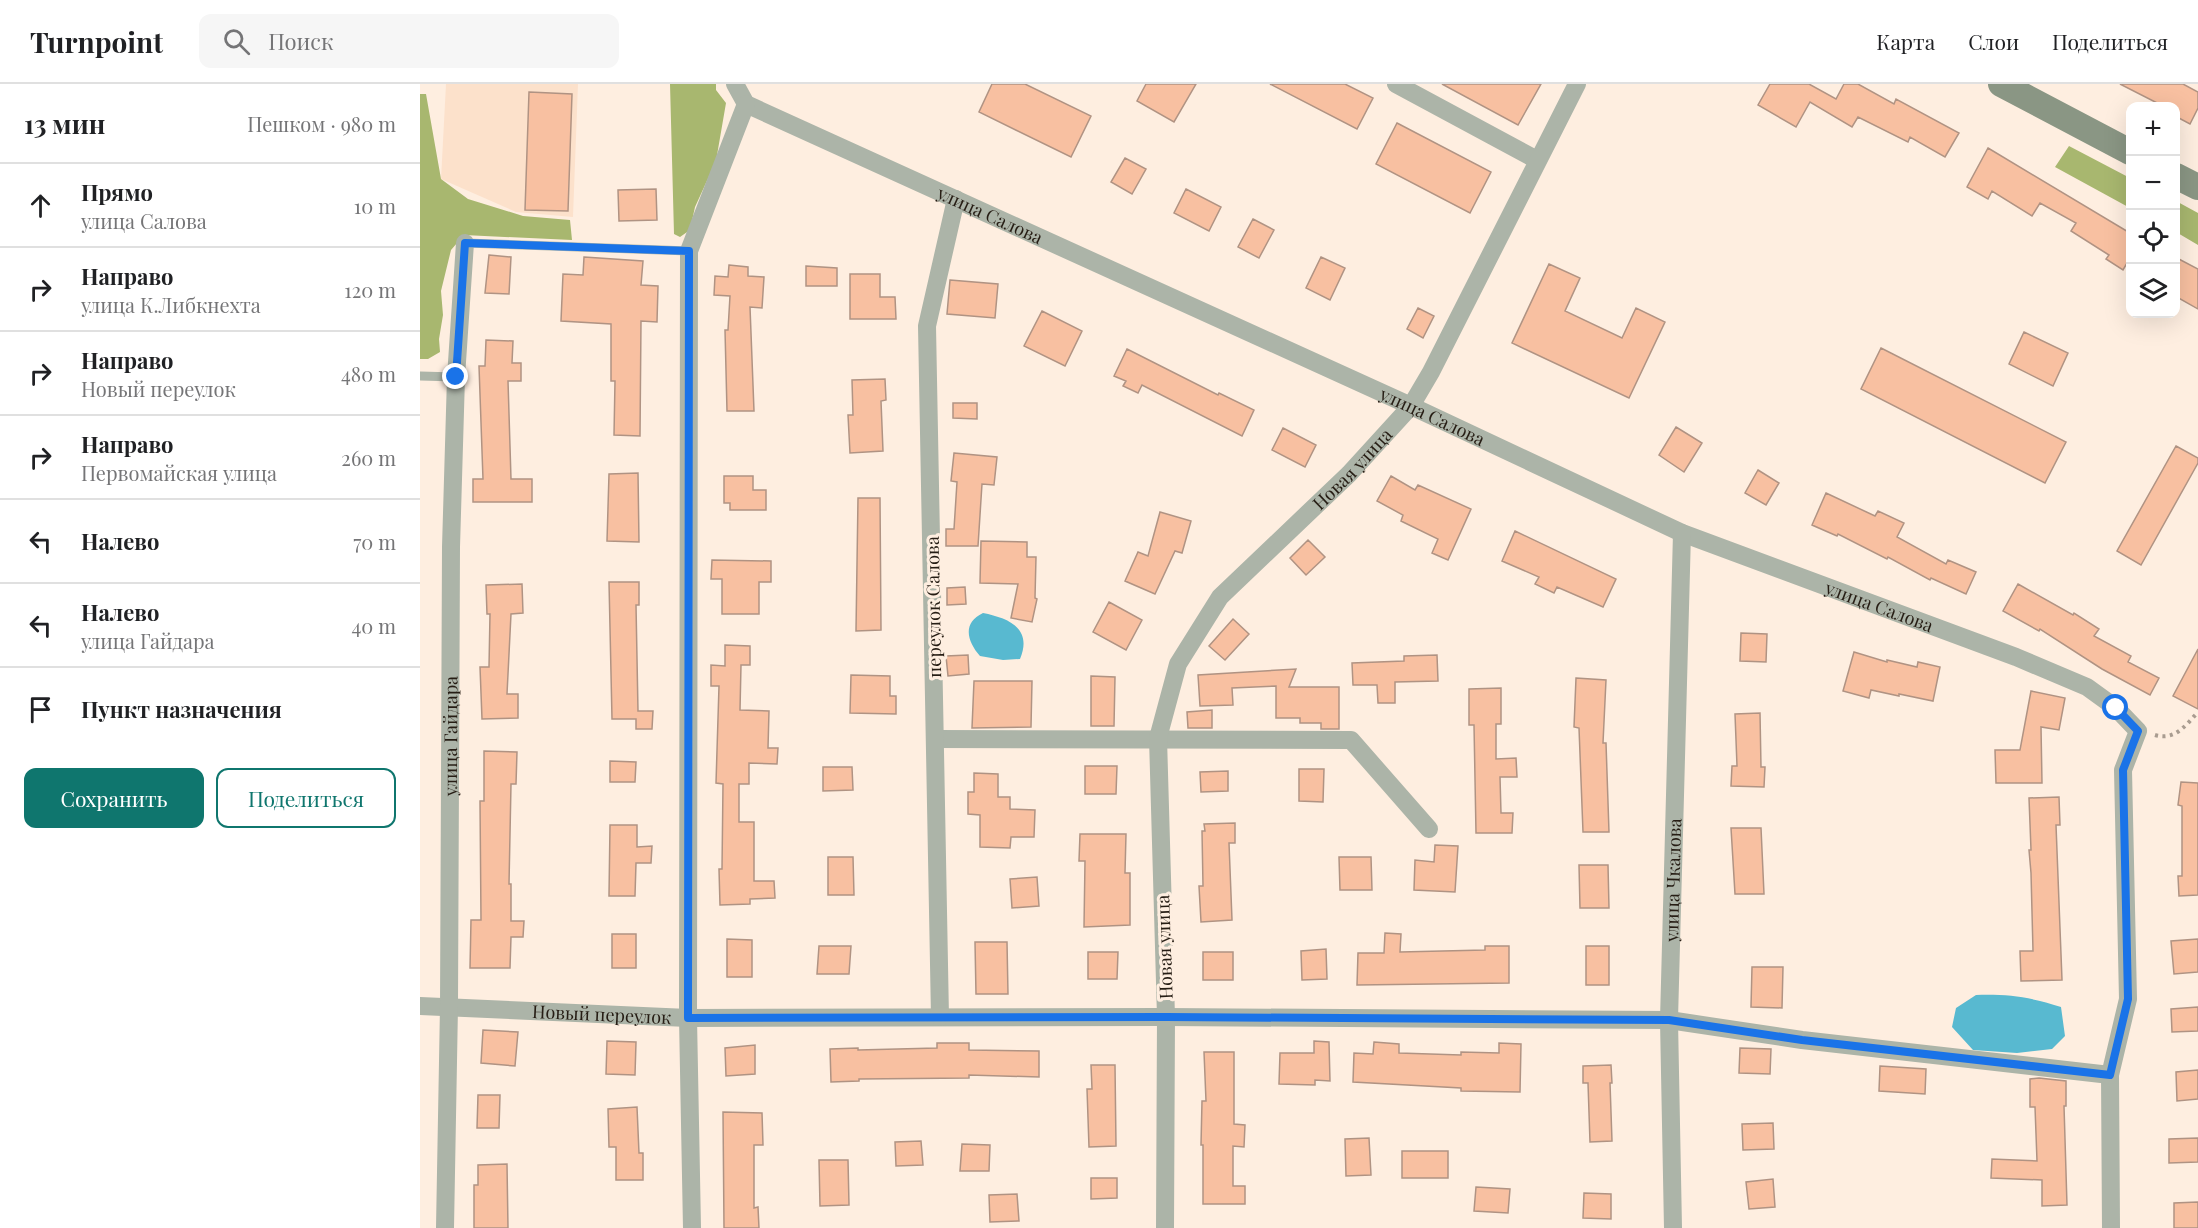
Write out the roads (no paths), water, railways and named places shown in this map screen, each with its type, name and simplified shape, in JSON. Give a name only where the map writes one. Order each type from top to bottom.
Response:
[{"type":"main road","points":[[2008,86],[2126,150]]},
{"type":"main road","points":[[2180,178],[2198,187]]},
{"type":"street","points":[[692,1228],[688,1018],[689,251],[746,104],[735,84]]},
{"type":"street","points":[[1396,84],[1537,160]]},
{"type":"street","name":"Новая улица","points":[[1166,1228],[1166,1017],[1158,738],[1178,664],[1220,597],[1349,474],[1411,406],[1442,352],[1576,84]]},
{"type":"street","name":"улица Салова","points":[[746,104],[1411,406],[1682,533],[2016,657],[2086,687],[2116,708],[2138,731],[2123,770],[2128,999],[2110,1075]]},
{"type":"street","name":"переулок Салова","points":[[940,1017],[927,326],[956,199]]},
{"type":"street","name":"улица Гайдара","points":[[445,1228],[449,1006],[451,558],[456,377],[465,243]]},
{"type":"street","name":"улица Чкалова","points":[[1673,1228],[1669,1020],[1682,533]]},
{"type":"street","points":[[935,739],[1351,740],[1428,830]]},
{"type":"street","name":"Новый переулок","points":[[420,1006],[688,1018],[1166,1017],[1669,1020],[1802,1040],[2110,1075]]},
{"type":"street","points":[[2110,1075],[2111,1228]]},
{"type":"lane","points":[[465,243],[689,251]]},
{"type":"lane","points":[[420,376],[456,377]]},
{"type":"water","points":[[983,613],[1009,622],[1021,632],[1023,648],[1020,659],[1003,660],[980,656],[972,644],[969,627],[976,617]]},
{"type":"water","points":[[1976,995],[2019,997],[2061,1007],[2065,1036],[2052,1049],[2017,1053],[1973,1050],[1952,1027],[1956,1008]]}]
